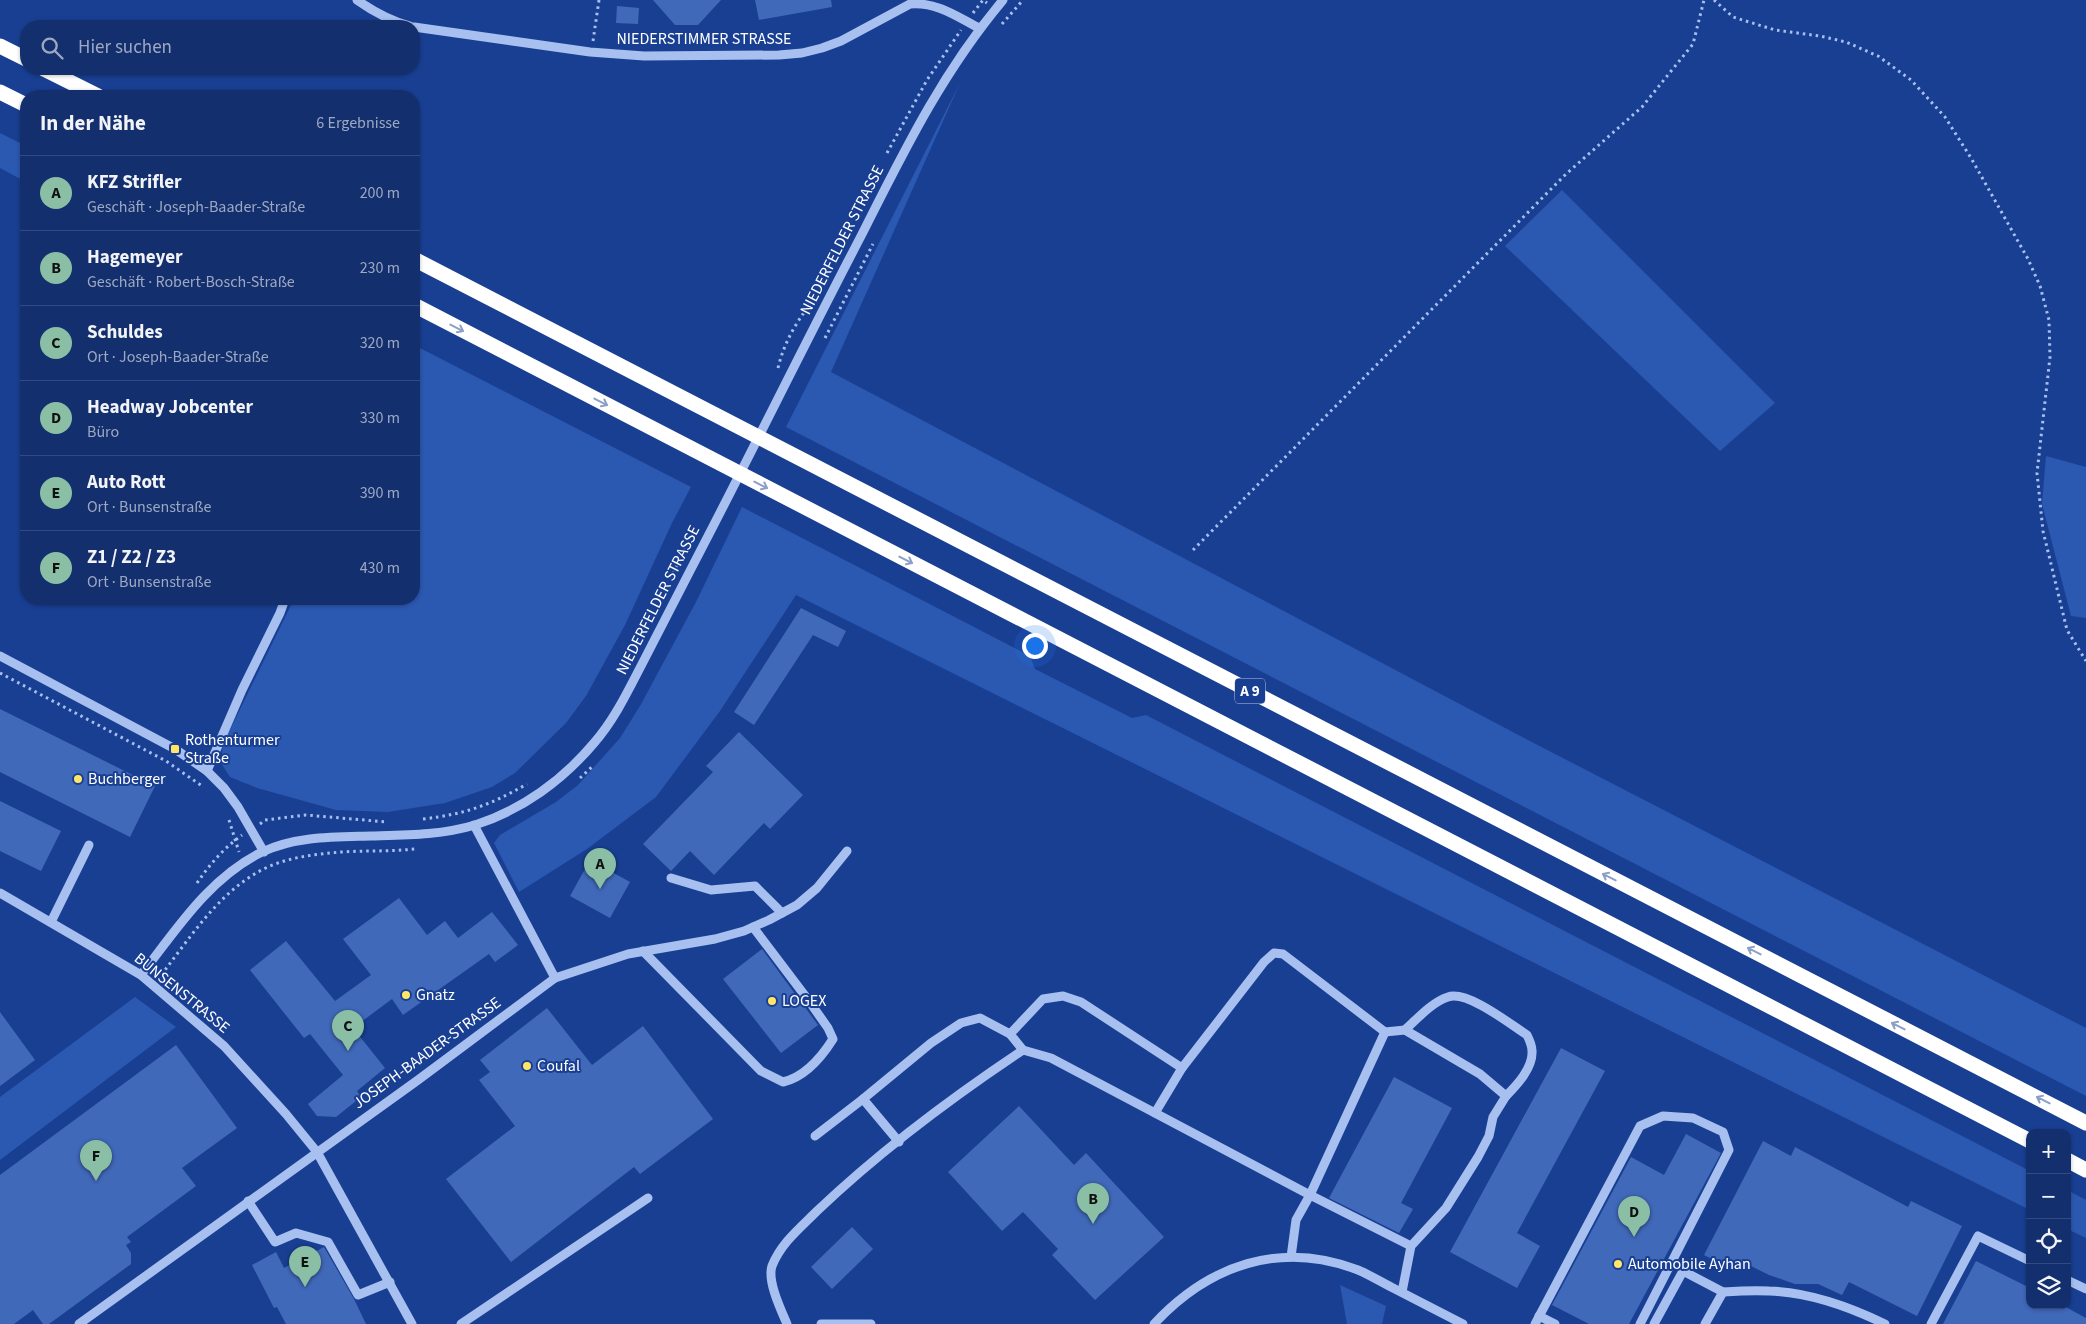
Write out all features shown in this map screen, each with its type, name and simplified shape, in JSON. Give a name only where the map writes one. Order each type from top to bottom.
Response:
[{"type":"highway","points":[[0,46],[20,57]]},
{"type":"highway","points":[[56,75],[86,90]]},
{"type":"highway","points":[[0,92],[20,102]]},
{"type":"highway","name":"A 9","points":[[420,263],[2086,1122]]},
{"type":"highway","name":"A 9","points":[[420,309],[2026,1139]]},
{"type":"highway","points":[[2071,1162],[2086,1170]]},
{"type":"street","points":[[357,0],[373,12],[391,20]]},
{"type":"street","name":"NIEDERFELDER STRASSE","points":[[141,975],[209,890],[244,863],[264,852],[293,842],[316,837],[409,835],[474,825],[511,810],[535,796],[578,762],[615,716],[927,108],[979,28],[1003,0]]},
{"type":"street","name":"NIEDERSTIMMER STRASSE","points":[[420,28],[590,52],[694,56],[802,53],[841,41],[896,10],[916,4],[934,6],[979,28]]},
{"type":"street","points":[[207,770],[242,690],[283,605]]},
{"type":"street","points":[[0,656],[175,750],[207,770],[224,788],[264,852]]},
{"type":"street","points":[[474,825],[555,978]]},
{"type":"street","points":[[51,922],[89,845]]},
{"type":"street","name":"JOSEPH-BAADER-STRASSE","points":[[316,1152],[418,1080],[555,978],[596,963],[642,951],[715,939],[753,927],[797,905],[818,888],[847,851]]},
{"type":"street","points":[[671,878],[711,890],[755,886],[782,913]]},
{"type":"street","name":"BUNSENSTRASSE","points":[[0,893],[141,975],[224,1046],[286,1114],[316,1152],[412,1324]]},
{"type":"street","points":[[642,951],[760,1071],[783,1082],[794,1079],[816,1063],[833,1039],[828,1028],[809,1001],[753,927]]},
{"type":"street","points":[[1155,1113],[1182,1068],[1264,962],[1274,953],[1283,954],[1385,1032],[1405,1030],[1439,1002],[1448,996],[1457,995],[1468,998],[1527,1035],[1532,1051],[1527,1070],[1506,1096],[1493,1117],[1488,1136],[1478,1157],[1459,1184],[1446,1208],[1411,1246],[1402,1292]]},
{"type":"street","points":[[1010,1034],[1043,999],[1062,996],[1081,1002],[1182,1068]]},
{"type":"street","points":[[815,1136],[931,1043],[961,1023],[980,1018],[1010,1034],[1023,1050],[1052,1058],[1310,1195],[1411,1246]]},
{"type":"street","points":[[1405,1030],[1480,1074],[1506,1096]]},
{"type":"street","points":[[1291,1257],[1296,1220],[1310,1195],[1385,1032]]},
{"type":"street","points":[[787,1324],[774,1294],[771,1268],[783,1246],[844,1185],[966,1088],[1023,1050]]},
{"type":"street","points":[[863,1099],[899,1142]]},
{"type":"street","points":[[1555,1324],[1537,1320],[1640,1126],[1663,1116],[1693,1118],[1723,1132],[1729,1150],[1640,1324]]},
{"type":"street","points":[[79,1324],[316,1152]]},
{"type":"street","points":[[461,1324],[648,1198]]},
{"type":"street","points":[[248,1201],[275,1242],[296,1233],[328,1242],[358,1295],[390,1282]]},
{"type":"street","points":[[1931,1324],[1978,1236],[2026,1259]]},
{"type":"street","points":[[1154,1324],[1180,1299],[1207,1279],[1237,1266],[1268,1258],[1291,1257],[1330,1261],[1358,1270],[1463,1324]]},
{"type":"street","points":[[1654,1324],[1683,1271],[1722,1292],[1772,1290],[1808,1297],[1862,1313],[1885,1324]]},
{"type":"street","points":[[2071,1282],[2086,1289]]},
{"type":"street","points":[[1705,1324],[1722,1292]]},
{"type":"street","points":[[821,1324],[829,1322],[870,1324]]},
{"type":"path","points":[[590,52],[599,0]]},
{"type":"path","points":[[997,30],[1024,0]]},
{"type":"path","points":[[1193,550],[1566,174],[1642,107],[1693,44],[1704,0]]},
{"type":"path","points":[[1714,0],[1733,17],[1775,30],[1820,36],[1846,42],[1878,56],[1911,80],[1945,118],[1971,158],[2028,259],[2040,286],[2049,320],[2050,357],[2037,473],[2043,531],[2068,630],[2086,661]]},
{"type":"path","points":[[583,41],[602,42]]},
{"type":"path","points":[[820,346],[878,235]]},
{"type":"path","points":[[669,579],[695,534]]},
{"type":"path","points":[[0,673],[166,761],[203,787]]},
{"type":"path","points":[[580,778],[600,758]]},
{"type":"path","points":[[421,820],[447,817],[482,807],[528,783]]},
{"type":"path","points":[[225,813],[234,830],[244,863],[251,877]]},
{"type":"path","points":[[192,910],[194,889],[211,862],[236,840],[265,820],[306,815],[395,821]]},
{"type":"path","points":[[141,975],[164,970],[213,910],[234,889],[270,866],[297,858],[332,853],[418,848]]},
{"type":"shaded area","points":[[960,83],[831,372],[1528,740],[2086,1028],[2086,1096],[786,427]]},
{"type":"shaded area","points":[[0,133],[20,143],[20,179],[0,168]]},
{"type":"shaded area","points":[[1562,190],[1775,403],[1720,451],[1505,246]]},
{"type":"shaded area","points":[[420,348],[691,487],[672,523],[625,625],[586,696],[566,723],[515,773],[492,787],[445,803],[388,812],[336,810],[257,788],[230,777],[221,763],[223,744],[291,605],[420,605]]},
{"type":"shaded area","points":[[2046,456],[2086,467],[2086,618],[2071,616],[2042,504]]},
{"type":"shaded area","points":[[742,507],[1030,656],[1035,669],[1132,718],[1146,715],[2026,1169],[2026,1208],[796,595],[720,711],[656,797],[587,849],[519,892],[494,843],[500,835],[556,802],[578,785],[620,738],[640,706],[696,602]]},
{"type":"shaded area","points":[[135,997],[176,1027],[0,1160],[0,1097]]},
{"type":"shaded area","points":[[2071,1192],[2086,1200],[2086,1238],[2071,1231]]},
{"type":"shaded area","points":[[1340,1285],[1386,1306],[1382,1324],[1347,1324]]},
{"type":"building","points":[[653,0],[721,0],[698,25],[675,25]]},
{"type":"building","points":[[755,0],[831,0],[832,7],[759,20]]},
{"type":"building","points":[[617,6],[639,8],[638,24],[616,23]]},
{"type":"building","points":[[801,608],[846,631],[838,647],[813,635],[754,725],[734,712]]},
{"type":"building","name":"Buchberger","points":[[0,709],[155,786],[130,837],[0,772]]},
{"type":"building","points":[[739,732],[803,795],[770,829],[764,823],[714,875],[690,851],[671,871],[643,844],[713,772],[706,766]]},
{"type":"building","points":[[0,801],[61,831],[41,871],[0,851]]},
{"type":"building","points":[[590,860],[630,882],[610,918],[570,896]]},
{"type":"building","points":[[399,898],[427,935],[445,921],[458,938],[492,912],[518,945],[495,962],[489,954],[403,1015],[392,999],[353,1028],[385,1068],[357,1091],[361,1097],[336,1117],[317,1116],[308,1104],[343,1075],[310,1034],[304,1038],[250,970],[286,941],[335,1001],[371,975],[343,939]]},
{"type":"building","name":"LOGEX","points":[[762,949],[818,1025],[781,1053],[723,979]]},
{"type":"building","points":[[547,1008],[592,1065],[643,1026],[713,1119],[640,1174],[634,1167],[511,1262],[446,1179],[515,1126],[479,1080],[490,1072],[480,1060]]},
{"type":"building","points":[[0,1012],[35,1060],[0,1086]]},
{"type":"building","points":[[176,1045],[237,1128],[182,1168],[196,1186],[127,1237],[131,1242],[126,1245],[131,1253],[131,1264],[49,1324],[43,1324],[33,1310],[14,1324],[0,1324],[0,1175]]},
{"type":"building","points":[[1561,1048],[1605,1071],[1517,1233],[1540,1246],[1517,1288],[1450,1252]]},
{"type":"building","points":[[1394,1077],[1452,1108],[1401,1203],[1413,1209],[1399,1233],[1329,1198]]},
{"type":"building","points":[[1019,1106],[1074,1165],[1086,1153],[1164,1237],[1095,1300],[1052,1255],[1058,1249],[1023,1212],[1002,1231],[948,1172]]},
{"type":"building","points":[[1686,1134],[1721,1153],[1629,1324],[1589,1324],[1552,1305],[1631,1157],[1664,1175]]},
{"type":"building","points":[[1763,1141],[1791,1156],[1795,1147],[1908,1207],[1911,1201],[1962,1226],[1917,1316],[1849,1282],[1842,1295],[1818,1284],[1795,1284],[1769,1275],[1737,1259],[1732,1269],[1704,1255]]},
{"type":"building","points":[[852,1227],[873,1249],[832,1289],[811,1267]]},
{"type":"building","points":[[324,1247],[366,1324],[286,1324],[277,1307],[274,1308],[252,1265],[276,1252],[284,1268]]},
{"type":"building","points":[[1976,1261],[2026,1286],[2026,1309],[2069,1309],[2086,1318],[2086,1324],[1943,1324]]},
{"type":"place","name":"Rothenturmer Straße","points":[[175,749]]},
{"type":"place","name":"Buchberger","points":[[78,779]]},
{"type":"place","name":"KFZ Strifler","points":[[600,889]]},
{"type":"place","name":"Gnatz","points":[[406,995]]},
{"type":"place","name":"LOGEX","points":[[772,1001]]},
{"type":"place","name":"Schuldes","points":[[348,1051]]},
{"type":"place","name":"Coufal","points":[[527,1066]]},
{"type":"place","name":"Z1 / Z2 / Z3","points":[[96,1181]]},
{"type":"place","name":"Hagemeyer","points":[[1093,1224]]},
{"type":"place","name":"Headway Jobcenter","points":[[1634,1237]]},
{"type":"place","name":"Automobile Ayhan","points":[[1618,1264]]},
{"type":"place","name":"Auto Rott","points":[[305,1287]]}]
